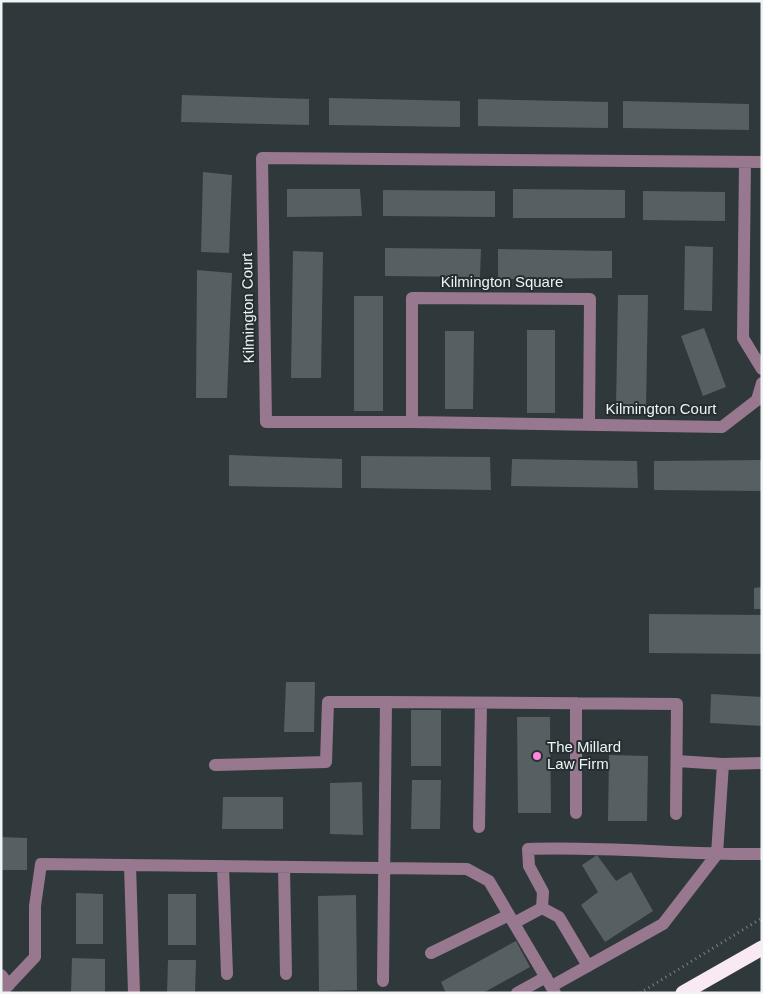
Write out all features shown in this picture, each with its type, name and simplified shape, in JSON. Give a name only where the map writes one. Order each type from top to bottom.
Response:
[{"type":"highway","points":[[684,992],[762,948]]},
{"type":"street","name":"Kilmington Court","points":[[762,162],[262,158],[266,422],[412,422],[722,427],[757,400],[762,383]]},
{"type":"street","points":[[745,162],[743,338],[762,369]]},
{"type":"street","name":"Kilmington Square","points":[[412,422],[412,298],[590,299],[589,425]]},
{"type":"street","points":[[215,765],[326,762],[328,702],[676,704],[676,814]]},
{"type":"street","points":[[383,981],[386,702]]},
{"type":"street","points":[[479,827],[481,702]]},
{"type":"street","points":[[576,703],[576,813]]},
{"type":"street","points":[[676,761],[723,764],[762,763]]},
{"type":"street","points":[[517,993],[551,985],[663,924],[717,854],[723,764]]},
{"type":"street","points":[[542,908],[543,892],[529,866],[528,850],[563,848],[762,854]]},
{"type":"street","points":[[4,984],[35,957],[35,906],[41,864],[467,869],[489,881],[551,985]]},
{"type":"street","points":[[130,865],[134,993]]},
{"type":"street","points":[[223,866],[227,974]]},
{"type":"street","points":[[284,867],[286,974]]},
{"type":"street","points":[[431,953],[542,908],[558,917],[588,966]]},
{"type":"path","points":[[640,993],[762,918]]},
{"type":"building","points":[[182,95],[309,99],[309,125],[181,122]]},
{"type":"building","points":[[329,98],[460,101],[460,127],[329,125]]},
{"type":"building","points":[[478,99],[608,102],[608,128],[478,126]]},
{"type":"building","points":[[623,101],[749,104],[749,130],[623,128]]},
{"type":"building","points":[[203,172],[232,175],[229,253],[201,252]]},
{"type":"building","points":[[287,189],[360,189],[362,216],[287,217]]},
{"type":"building","points":[[513,189],[625,190],[625,218],[513,218]]},
{"type":"building","points":[[383,190],[495,191],[495,217],[383,216]]},
{"type":"building","points":[[643,191],[725,192],[725,221],[643,220]]},
{"type":"building","points":[[685,246],[713,247],[712,311],[684,310]]},
{"type":"building","points":[[385,248],[481,249],[480,277],[385,276]]},
{"type":"building","points":[[498,249],[612,251],[612,278],[498,279]]},
{"type":"building","points":[[293,251],[323,252],[321,378],[291,378]]},
{"type":"building","points":[[197,270],[232,273],[227,398],[196,398]]},
{"type":"building","points":[[618,295],[648,295],[646,409],[616,408]]},
{"type":"building","points":[[354,296],[383,296],[383,411],[354,411]]},
{"type":"building","points":[[704,328],[726,387],[703,396],[681,336]]},
{"type":"building","points":[[527,330],[555,330],[555,413],[527,413]]},
{"type":"building","points":[[445,331],[474,331],[473,409],[445,409]]},
{"type":"building","points":[[229,455],[342,459],[342,488],[229,486]]},
{"type":"building","points":[[361,456],[490,457],[491,490],[361,488]]},
{"type":"building","points":[[512,459],[637,461],[638,488],[511,486]]},
{"type":"building","points":[[762,460],[762,491],[654,490],[654,461]]},
{"type":"building","points":[[762,587],[762,609],[754,609],[754,588]]},
{"type":"building","points":[[649,614],[762,615],[762,654],[649,653]]},
{"type":"building","points":[[286,682],[315,682],[314,732],[284,732]]},
{"type":"building","points":[[711,694],[762,697],[762,726],[710,723]]},
{"type":"building","points":[[411,710],[441,710],[441,766],[411,766]]},
{"type":"building","points":[[517,717],[550,717],[551,813],[518,813]]},
{"type":"building","points":[[609,755],[648,756],[647,821],[608,821]]},
{"type":"building","points":[[412,780],[441,780],[440,829],[411,829]]},
{"type":"building","points":[[362,782],[363,835],[330,834],[330,783]]},
{"type":"building","points":[[223,797],[283,797],[283,829],[222,829]]},
{"type":"building","points":[[1,837],[27,838],[27,870],[1,870]]},
{"type":"building","points":[[597,855],[616,881],[631,872],[653,911],[605,942],[581,905],[598,892],[582,865]]},
{"type":"building","points":[[76,893],[103,894],[103,944],[76,944]]},
{"type":"building","points":[[168,894],[196,894],[196,945],[168,945]]},
{"type":"building","points":[[356,895],[357,990],[319,991],[318,896]]},
{"type":"building","points":[[516,941],[530,967],[483,993],[446,993],[441,982]]},
{"type":"building","points":[[72,958],[105,959],[105,993],[71,993]]},
{"type":"building","points":[[168,960],[196,960],[195,993],[167,993]]},
{"type":"place","name":"The Millard Law Firm","points":[[537,756]]}]
